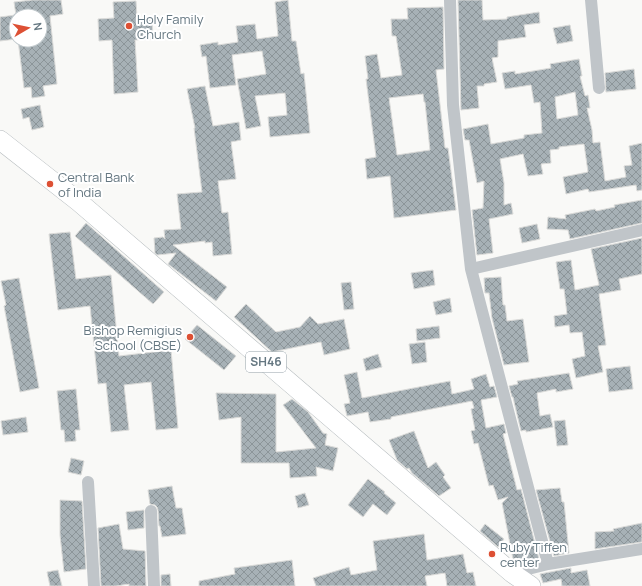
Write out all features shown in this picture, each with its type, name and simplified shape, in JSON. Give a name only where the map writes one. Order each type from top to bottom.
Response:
[{"type":"main road","name":"SH46","points":[[0,140],[79,202],[512,572],[531,586]]},
{"type":"street","points":[[450,0],[452,105],[471,269],[548,564]]},
{"type":"street","points":[[591,0],[599,88]]},
{"type":"street","points":[[471,269],[642,230]]},
{"type":"street","points":[[88,482],[94,586]]},
{"type":"street","points":[[151,511],[154,586]]},
{"type":"street","points":[[512,572],[548,564],[642,549]]},
{"type":"building","points":[[61,0],[63,14],[50,16],[57,84],[43,86],[45,96],[32,98],[31,87],[24,88],[19,48],[48,48],[48,8],[15,8],[14,2]]},
{"type":"building","points":[[288,0],[292,41],[296,41],[301,74],[304,73],[310,133],[270,137],[268,117],[287,115],[285,93],[255,96],[261,126],[246,129],[237,79],[266,74],[262,51],[232,55],[236,85],[210,88],[206,56],[202,57],[200,45],[218,42],[218,45],[238,42],[236,26],[255,24],[257,39],[278,36],[275,2]]},
{"type":"building","points":[[458,0],[482,0],[483,20],[507,19],[507,17],[539,12],[540,23],[524,25],[526,37],[498,41],[498,57],[492,58],[497,82],[484,84],[484,86],[477,86],[479,108],[461,110]]},
{"type":"building","points":[[136,1],[137,18],[152,17],[153,39],[135,40],[138,92],[114,94],[112,40],[99,41],[98,19],[114,18],[113,2]]},
{"type":"building","points":[[443,7],[444,69],[436,70],[445,148],[448,148],[456,210],[394,218],[390,176],[367,179],[365,159],[376,157],[366,79],[368,79],[365,56],[377,54],[381,78],[402,75],[396,36],[392,36],[391,19],[408,19],[407,8]],"holes":[[[423,94],[430,150],[397,155],[389,98]]]},
{"type":"building","points":[[8,16],[8,40],[0,41],[0,17]]},
{"type":"building","points":[[570,25],[573,41],[557,44],[553,28]]},
{"type":"building","points":[[579,59],[582,76],[580,76],[585,96],[588,95],[590,108],[587,108],[592,130],[593,143],[600,142],[605,181],[626,177],[624,166],[632,165],[629,146],[642,143],[642,190],[637,191],[636,185],[589,192],[588,189],[566,194],[563,177],[588,172],[584,144],[559,147],[559,149],[550,150],[551,163],[541,164],[543,174],[528,176],[523,154],[500,159],[504,183],[504,205],[511,203],[513,214],[489,219],[493,253],[477,255],[472,210],[483,208],[484,181],[477,183],[469,140],[465,140],[463,129],[488,124],[491,144],[524,138],[524,135],[542,133],[540,102],[534,103],[531,85],[505,89],[502,73],[515,71],[515,74],[551,68],[550,64]],"holes":[[[575,92],[578,115],[557,119],[555,97]]]},
{"type":"building","points":[[634,69],[636,89],[606,92],[605,73]]},
{"type":"building","points":[[205,86],[213,126],[239,122],[241,140],[231,142],[236,179],[218,181],[222,213],[228,212],[232,254],[213,256],[212,242],[205,243],[205,241],[173,245],[227,287],[216,301],[168,264],[176,253],[157,255],[155,253],[154,238],[163,237],[165,239],[164,230],[181,229],[177,194],[202,192],[195,128],[187,89]]},
{"type":"building","points":[[40,105],[44,127],[32,130],[29,117],[23,119],[21,109]]},
{"type":"building","points":[[642,200],[642,223],[570,239],[568,230],[547,229],[548,217],[566,219],[565,215],[595,209],[596,211],[615,207],[614,205]]},
{"type":"building","points":[[86,223],[164,292],[153,304],[75,236]]},
{"type":"building","points":[[537,224],[540,239],[522,243],[519,228]]},
{"type":"building","points":[[70,232],[76,279],[111,275],[119,356],[171,350],[178,428],[156,430],[151,382],[124,385],[129,430],[111,432],[106,383],[98,384],[90,306],[58,310],[49,234]]},
{"type":"building","points":[[642,238],[642,274],[619,279],[621,290],[599,294],[606,345],[598,346],[603,372],[576,378],[572,359],[585,356],[582,332],[570,333],[569,325],[555,327],[554,316],[567,314],[564,289],[560,289],[556,262],[571,260],[575,290],[599,285],[591,249]]},
{"type":"building","points":[[433,270],[435,285],[414,289],[411,273]]},
{"type":"building","points":[[501,277],[503,305],[505,305],[507,321],[523,319],[529,362],[504,365],[492,318],[489,293],[485,293],[484,278]]},
{"type":"building","points":[[19,278],[39,388],[20,392],[4,306],[6,305],[1,281]]},
{"type":"building","points":[[351,282],[354,309],[344,310],[341,283]]},
{"type":"building","points":[[450,298],[452,312],[436,315],[433,302]]},
{"type":"building","points":[[246,304],[276,332],[300,327],[310,316],[318,324],[344,319],[350,349],[324,355],[321,342],[272,352],[234,317]]},
{"type":"building","points":[[197,325],[236,356],[224,370],[185,339]]},
{"type":"building","points":[[439,326],[440,338],[417,341],[416,329]]},
{"type":"building","points":[[425,342],[427,362],[412,364],[409,344]]},
{"type":"building","points":[[378,354],[382,367],[366,371],[363,359]]},
{"type":"building","points":[[630,366],[633,389],[609,392],[606,369]]},
{"type":"building","points":[[357,372],[362,398],[450,381],[452,394],[474,389],[471,379],[486,374],[490,387],[494,386],[497,397],[481,400],[486,428],[504,424],[506,433],[503,434],[517,490],[521,489],[539,559],[518,564],[513,559],[502,503],[508,497],[498,500],[493,485],[489,486],[478,443],[474,444],[471,431],[475,430],[471,409],[474,408],[472,401],[391,417],[391,419],[370,422],[368,412],[347,416],[344,404],[350,403],[344,375]]},
{"type":"building","points":[[569,373],[573,389],[556,392],[556,389],[537,393],[540,416],[550,414],[553,427],[526,432],[526,430],[521,431],[509,386],[518,384],[517,381]]},
{"type":"building","points":[[76,389],[80,430],[75,430],[76,441],[65,442],[64,430],[61,430],[57,391]]},
{"type":"building","points":[[216,393],[276,394],[276,452],[316,448],[283,405],[292,399],[308,412],[323,433],[327,434],[325,445],[338,448],[333,471],[316,467],[317,476],[290,478],[289,463],[241,463],[241,417],[219,420]]},
{"type":"building","points":[[26,417],[28,432],[3,435],[1,421]]},
{"type":"building","points":[[565,420],[568,445],[557,446],[554,421]]},
{"type":"building","points":[[414,431],[428,468],[436,462],[445,475],[443,477],[451,488],[439,496],[412,473],[409,468],[407,469],[397,460],[389,440]]},
{"type":"building","points":[[71,458],[84,461],[81,475],[68,472]]},
{"type":"building","points":[[368,479],[396,503],[387,515],[373,504],[363,517],[348,505]]},
{"type":"building","points":[[172,486],[176,508],[182,508],[186,534],[162,537],[159,526],[158,510],[155,505],[150,504],[148,490]]},
{"type":"building","points":[[560,488],[562,502],[564,502],[569,553],[554,556],[536,490]]},
{"type":"building","points":[[305,493],[309,505],[298,508],[295,496]]},
{"type":"building","points":[[60,500],[82,501],[86,569],[64,572],[60,535]]},
{"type":"building","points":[[144,510],[144,528],[128,530],[126,512]]},
{"type":"building","points":[[642,523],[642,542],[595,549],[595,532],[614,531],[613,529]]},
{"type":"building","points":[[119,524],[123,549],[145,551],[146,586],[129,586],[129,584],[101,586],[98,528]]},
{"type":"building","points":[[485,524],[504,539],[498,547],[480,531]]},
{"type":"building","points":[[424,534],[427,560],[463,554],[467,573],[473,572],[476,586],[447,586],[445,573],[425,576],[427,586],[316,586],[313,578],[349,567],[351,575],[377,570],[373,541]]},
{"type":"building","points":[[292,560],[295,586],[199,586],[199,581],[235,574],[234,568]]},
{"type":"building","points":[[571,568],[571,573],[587,570],[590,586],[562,586],[561,579],[543,583],[540,574]]},
{"type":"building","points":[[58,570],[62,586],[50,586],[47,572]]},
{"type":"building","points":[[170,574],[171,586],[161,586],[161,575]]},
{"type":"place","name":"Holy Family Church","points":[[129,26]]},
{"type":"place","name":"Central Bank of India","points":[[50,184]]},
{"type":"place","name":"Bishop Remigius School (CBSE)","points":[[190,337]]},
{"type":"place","name":"Ruby Tiffen center","points":[[492,554]]}]
